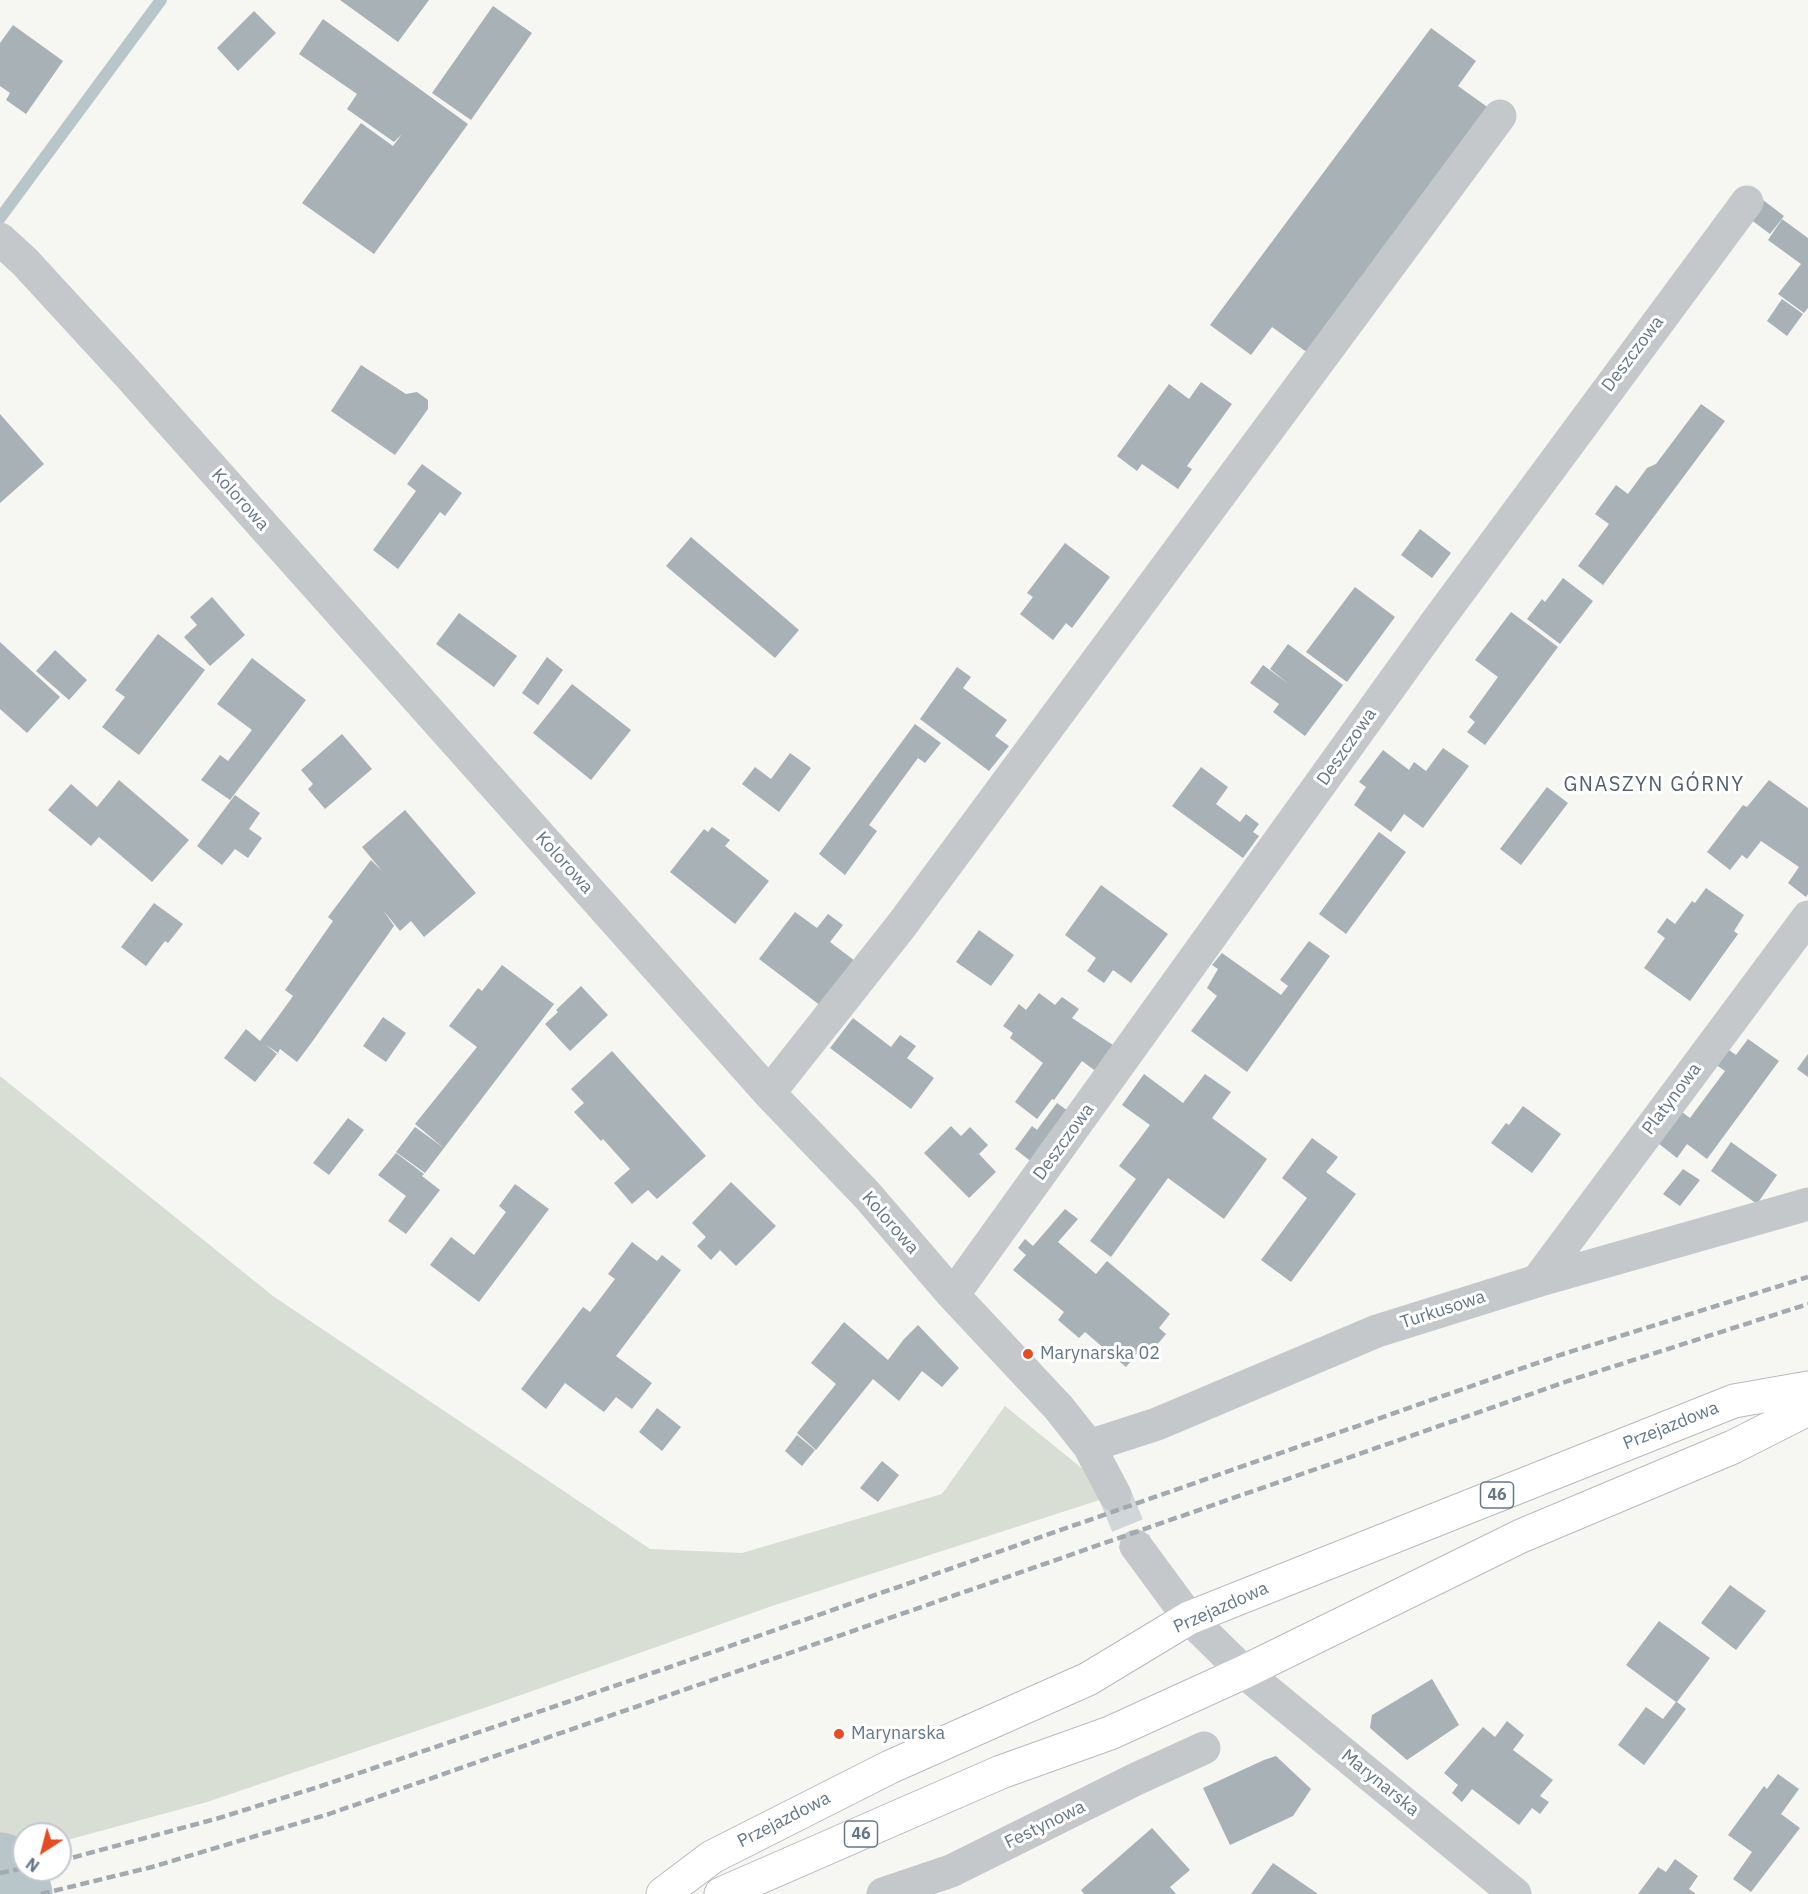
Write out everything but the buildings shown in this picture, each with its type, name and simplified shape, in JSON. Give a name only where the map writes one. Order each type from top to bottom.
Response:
[{"type":"main road","name":"Przejazdowa","points":[[663,1894],[712,1857],[890,1767],[1088,1678],[1189,1618],[1734,1401],[1808,1388]]},
{"type":"main road","name":"46","points":[[722,1894],[1001,1772],[1110,1733],[1244,1672],[1521,1536],[1733,1447],[1808,1409]]},
{"type":"street","points":[[769,1093],[901,926],[1500,116]]},
{"type":"street","name":"Deszczowa","points":[[953,1295],[1438,620],[1747,202]]},
{"type":"street","name":"Kolorowa","points":[[0,239],[25,262],[145,393],[769,1093],[867,1196],[953,1295],[1046,1394],[1089,1446],[1115,1495]]},
{"type":"street","name":"Platynowa","points":[[1537,1281],[1808,917]]},
{"type":"street","name":"Turkusowa","points":[[1089,1446],[1157,1424],[1377,1331],[1537,1281],[1808,1204]]},
{"type":"street","points":[[1136,1546],[1189,1618],[1244,1672]]},
{"type":"street","name":"Marynarska","points":[[1244,1672],[1515,1894]]},
{"type":"street","name":"Festynowa","points":[[883,1894],[951,1871],[1136,1779],[1204,1748]]},
{"type":"shaded area","points":[[0,1076],[273,1296],[650,1549],[742,1553],[942,1494],[1005,1406],[1115,1495],[772,1606],[487,1707],[207,1802],[72,1839],[72,1822],[12,1822],[12,1854],[0,1856]]},
{"type":"waterway","points":[[0,218],[161,0]]},
{"type":"waterway","points":[[0,1870],[15,1894]]},
{"type":"tunnel","points":[[1115,1495],[1136,1546]]},
{"type":"railway","points":[[72,1858],[219,1818],[321,1786],[667,1668],[1560,1355],[1808,1277]]},
{"type":"railway","points":[[41,1894],[152,1867],[329,1814],[1568,1381],[1808,1304]]},
{"type":"railway","points":[[0,1873],[12,1870]]},
{"type":"place","name":"Marynarska 02","points":[[1028,1354]]},
{"type":"place","name":"Marynarska","points":[[839,1734]]},
{"type":"district","name":"GNASZYN GÓRNY","points":[[1654,785]]}]
